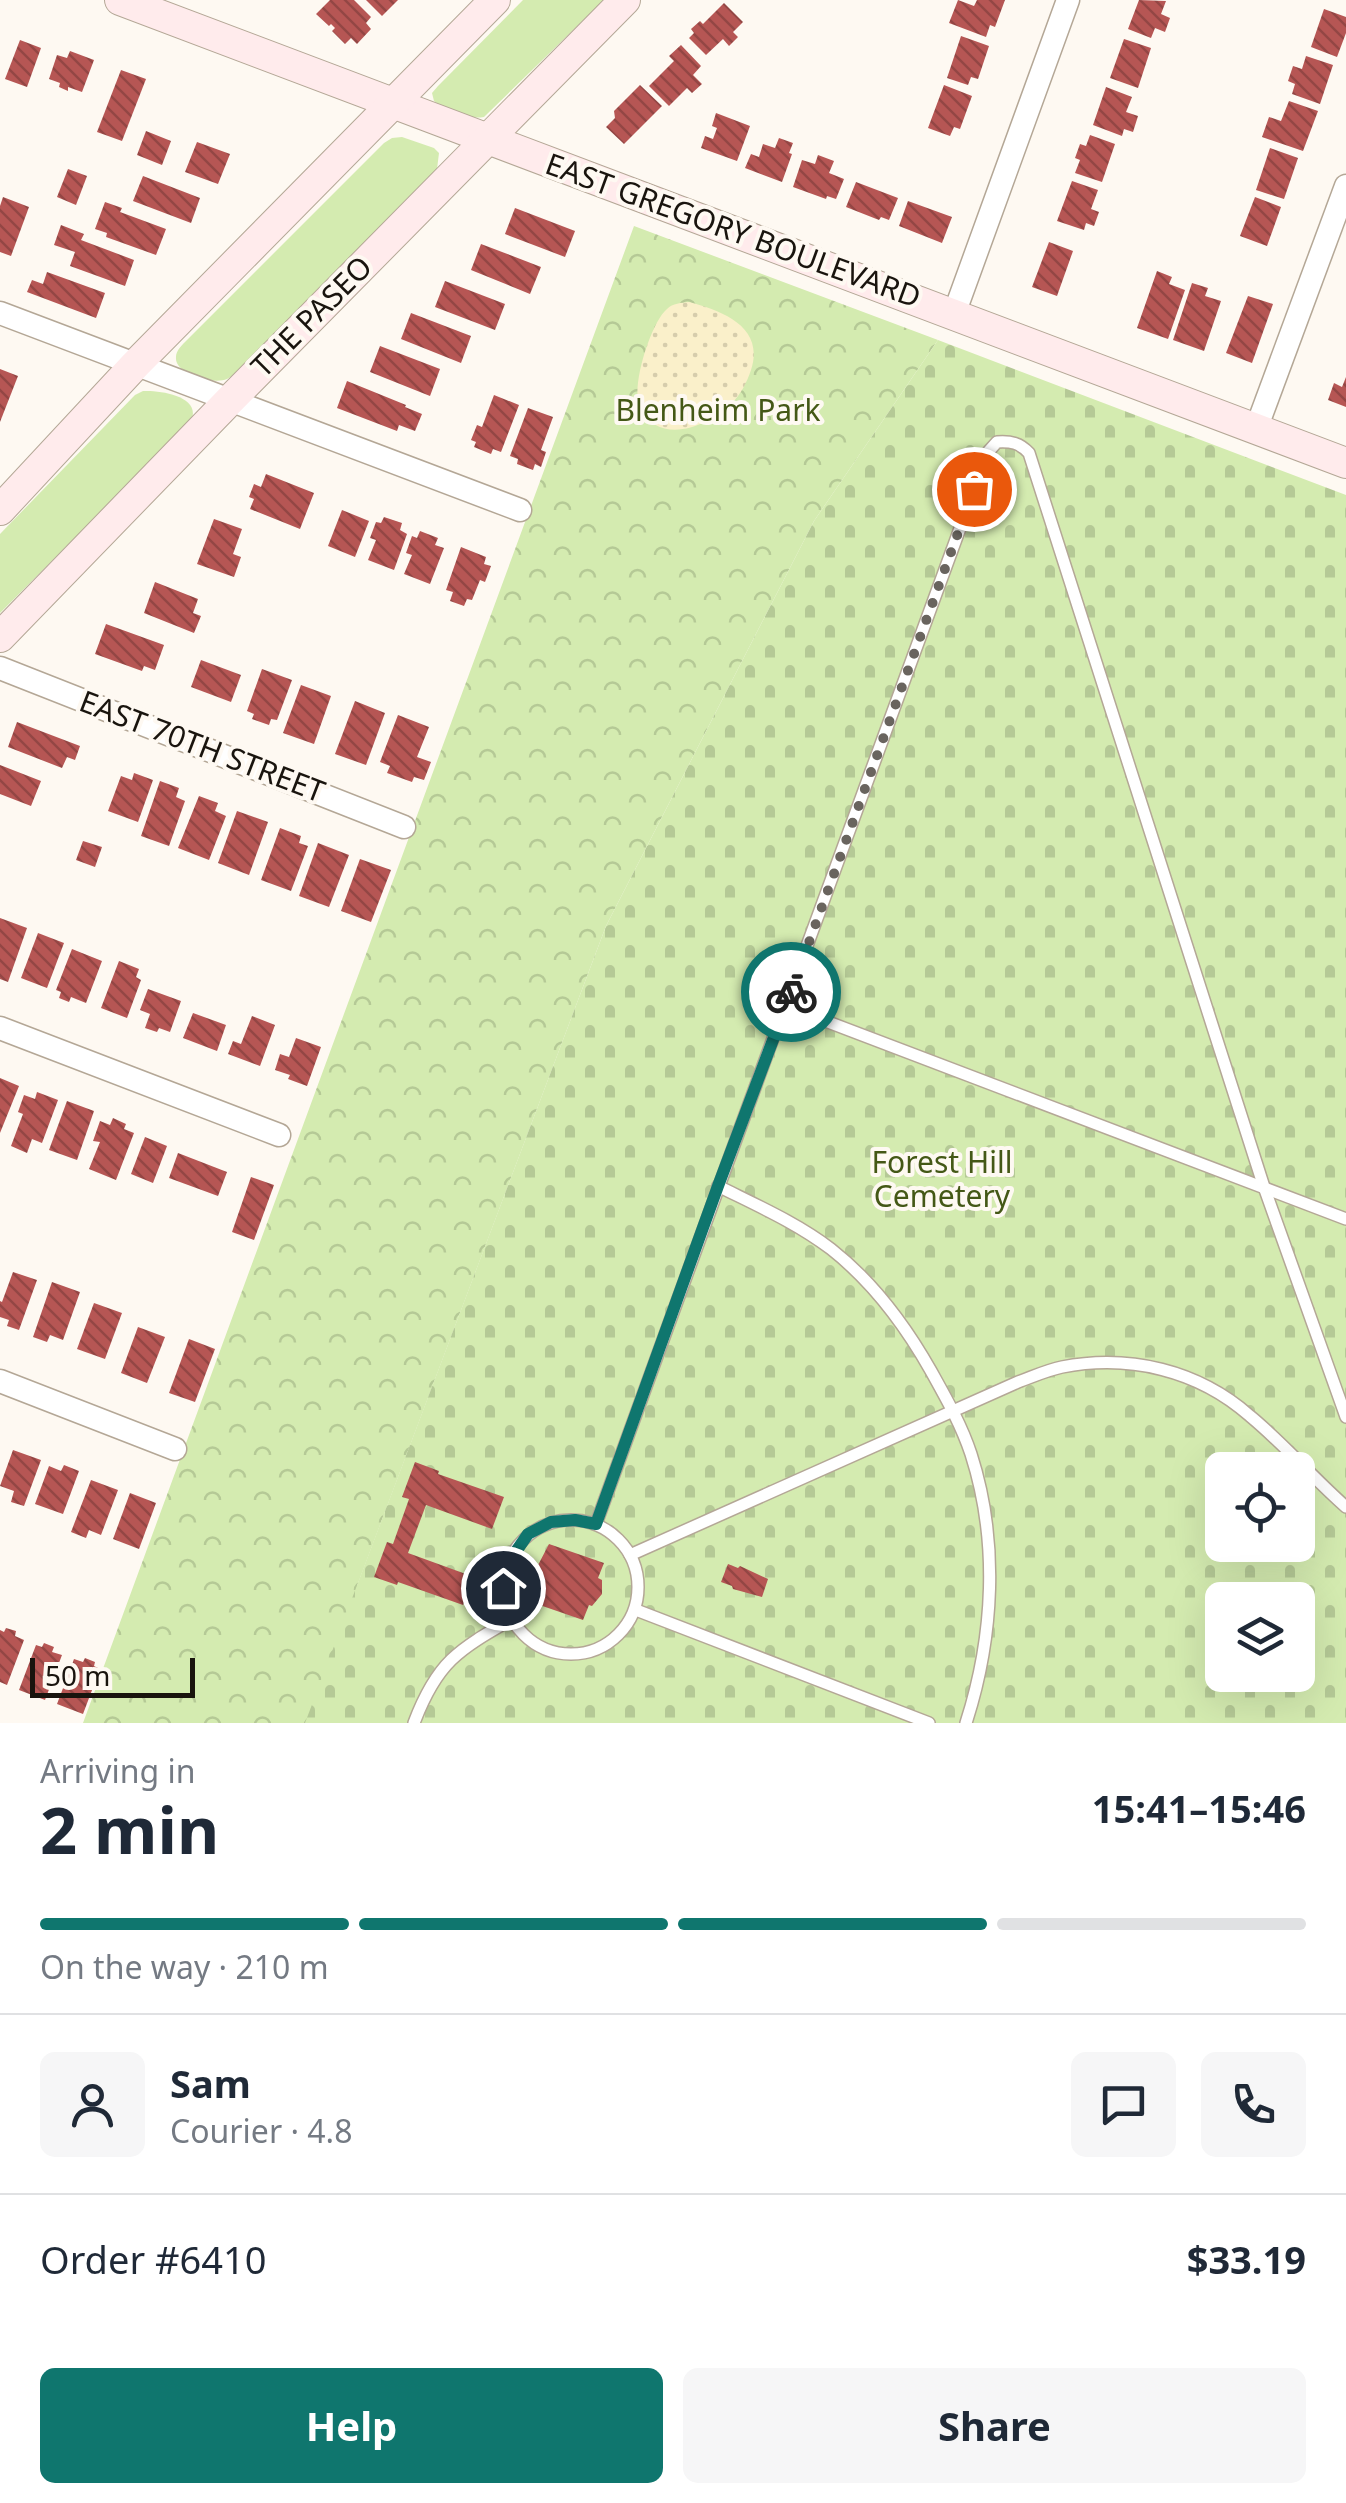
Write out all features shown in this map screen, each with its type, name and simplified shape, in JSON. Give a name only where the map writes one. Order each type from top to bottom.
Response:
[{"type":"main road","name":"EAST GREGORY BOULEVARD","points":[[120,0],[1346,463]]},
{"type":"main road","points":[[0,510],[136,365],[496,0]]},
{"type":"main road","name":"THE PASEO","points":[[0,637],[625,0]]},
{"type":"street","points":[[954,314],[1068,0]]},
{"type":"street","points":[[1256,429],[1346,186]]},
{"type":"street","points":[[0,313],[520,510]]},
{"type":"street","name":"EAST 70TH STREET","points":[[0,668],[404,826]]},
{"type":"street","points":[[0,1028],[279,1136]]},
{"type":"street","points":[[0,1381],[175,1448]]},
{"type":"lane","points":[[596,1524],[988,452],[998,442],[1023,446],[1029,453],[1264,1187],[1346,1417]]},
{"type":"lane","points":[[786,1006],[1346,1219]]},
{"type":"lane","points":[[718,1186],[830,1248],[874,1288],[911,1335],[953,1410],[971,1453],[984,1502],[989,1550],[990,1603],[966,1723]]},
{"type":"lane","points":[[630,1556],[1018,1382],[1060,1368],[1100,1363],[1142,1364],[1205,1385],[1248,1414],[1346,1506]]},
{"type":"lane","points":[[1332,1377],[1346,1371]]},
{"type":"lane","points":[[575,1520],[596,1524],[624,1544],[630,1556],[639,1590],[636,1610],[623,1632],[603,1648],[578,1655],[544,1649],[526,1638],[512,1619],[503,1588],[508,1563],[528,1534],[551,1522],[575,1520]]},
{"type":"lane","points":[[636,1610],[929,1723]]},
{"type":"lane","points":[[414,1723],[435,1679],[449,1660],[512,1619]]},
{"type":"green space","points":[[523,0],[604,0],[484,117],[458,114],[434,101],[432,93],[438,86]]},
{"type":"green space","points":[[402,137],[439,153],[437,169],[430,178],[231,376],[204,379],[181,368],[176,357],[183,344],[384,143]]},
{"type":"green space","name":"Blenheim Park","points":[[634,226],[938,340],[814,521],[606,926],[357,1586],[367,1723],[83,1723]]},
{"type":"green space","name":"Forest Hill Cemetery","points":[[938,340],[1346,495],[1346,1723],[305,1723],[606,926],[814,521]]},
{"type":"green space","points":[[143,391],[186,401],[193,413],[191,421],[0,613],[0,534]]},
{"type":"sand","points":[[689,302],[738,323],[752,342],[754,355],[748,379],[732,403],[698,425],[672,430],[649,420],[640,408],[638,386],[644,356],[661,316],[672,306]]},
{"type":"building","points":[[330,0],[354,0],[371,17],[366,23],[371,29],[357,44],[351,38],[345,44],[332,31],[335,28],[316,14]]},
{"type":"building","points":[[366,0],[398,0],[382,16]]},
{"type":"building","points":[[958,0],[974,6],[977,0],[1005,0],[995,27],[990,25],[986,37],[949,23]]},
{"type":"building","points":[[1139,0],[1166,1],[1161,14],[1170,18],[1165,32],[1155,28],[1151,38],[1128,29]]},
{"type":"building","points":[[724,3],[743,22],[733,32],[738,37],[729,46],[723,39],[706,55],[689,38],[694,33],[691,29],[700,21],[703,24]]},
{"type":"building","points":[[1324,9],[1346,17],[1346,33],[1337,57],[1311,47]]},
{"type":"building","points":[[961,36],[989,46],[978,79],[971,77],[968,85],[947,78]]},
{"type":"building","points":[[1124,39],[1151,48],[1138,88],[1110,78]]},
{"type":"building","points":[[20,40],[41,48],[27,87],[5,79]]},
{"type":"building","points":[[681,45],[701,66],[693,75],[702,84],[692,93],[687,88],[669,106],[649,86],[674,61],[669,56]]},
{"type":"building","points":[[70,51],[94,60],[82,92],[68,87],[68,91],[49,79],[57,55],[67,58]]},
{"type":"building","points":[[1306,56],[1333,65],[1320,104],[1292,94],[1295,84],[1288,81],[1293,66],[1302,69]]},
{"type":"building","points":[[121,70],[146,79],[122,141],[97,132]]},
{"type":"building","points":[[640,85],[662,106],[624,144],[606,127],[615,118],[614,111]]},
{"type":"building","points":[[944,85],[972,96],[960,129],[954,127],[950,136],[928,128]]},
{"type":"building","points":[[1106,87],[1132,97],[1126,112],[1138,116],[1133,132],[1124,129],[1122,136],[1093,125]]},
{"type":"building","points":[[1289,101],[1318,111],[1303,151],[1262,137],[1269,117],[1281,121]]},
{"type":"building","points":[[716,113],[750,126],[737,161],[701,148],[705,136],[713,139]]},
{"type":"building","points":[[146,131],[171,141],[162,165],[137,155]]},
{"type":"building","points":[[1090,135],[1115,144],[1102,182],[1075,173],[1080,144],[1086,146]]},
{"type":"building","points":[[779,138],[793,143],[782,182],[745,168],[751,154],[759,157],[763,144],[775,148]]},
{"type":"building","points":[[197,142],[230,154],[218,184],[185,172]]},
{"type":"building","points":[[1270,148],[1298,158],[1284,199],[1256,190]]},
{"type":"building","points":[[818,155],[834,161],[829,173],[844,179],[836,199],[793,187],[802,160],[815,164]]},
{"type":"building","points":[[68,169],[87,176],[76,205],[57,197]]},
{"type":"building","points":[[143,176],[200,198],[191,223],[133,201]]},
{"type":"building","points":[[1072,181],[1098,190],[1091,209],[1099,212],[1094,226],[1086,223],[1084,230],[1057,221]]},
{"type":"building","points":[[856,182],[898,198],[889,220],[846,207]]},
{"type":"building","points":[[3,197],[29,207],[11,256],[0,252]]},
{"type":"building","points":[[1255,197],[1281,207],[1267,246],[1240,236]]},
{"type":"building","points":[[908,201],[952,217],[942,243],[899,226]]},
{"type":"building","points":[[105,202],[122,208],[120,212],[166,229],[156,255],[106,237],[107,233],[95,229]]},
{"type":"building","points":[[515,208],[575,231],[565,257],[505,234]]},
{"type":"building","points":[[61,225],[84,234],[81,240],[134,260],[125,286],[70,266],[75,252],[54,245]]},
{"type":"building","points":[[1049,242],[1073,251],[1057,296],[1032,287]]},
{"type":"building","points":[[481,244],[541,267],[530,294],[471,270]]},
{"type":"building","points":[[1157,271],[1172,277],[1169,284],[1185,290],[1168,339],[1137,328]]},
{"type":"building","points":[[47,272],[105,293],[96,318],[27,292],[32,280],[43,284]]},
{"type":"building","points":[[445,281],[505,304],[495,330],[435,307]]},
{"type":"building","points":[[1192,283],[1208,288],[1205,296],[1221,301],[1204,351],[1173,340]]},
{"type":"building","points":[[1248,296],[1273,304],[1252,363],[1226,353]]},
{"type":"building","points":[[411,313],[471,336],[461,363],[401,339]]},
{"type":"building","points":[[380,346],[440,369],[430,396],[370,372]]},
{"type":"building","points":[[0,369],[18,376],[0,422]]},
{"type":"building","points":[[1346,377],[1346,407],[1328,400],[1334,383],[1342,387]]},
{"type":"building","points":[[347,381],[422,414],[415,431],[399,425],[397,431],[337,408]]},
{"type":"building","points":[[494,395],[519,405],[501,452],[493,449],[491,454],[474,447],[476,442],[471,440],[477,425],[482,427]]},
{"type":"building","points":[[528,408],[553,417],[541,450],[546,452],[541,467],[535,464],[533,470],[517,464],[518,459],[510,456]]},
{"type":"building","points":[[266,474],[314,493],[300,529],[250,509],[254,484],[261,487]]},
{"type":"building","points":[[342,510],[369,521],[355,557],[328,546]]},
{"type":"building","points":[[384,517],[402,523],[400,530],[407,534],[394,570],[368,560],[376,540],[370,538],[376,522],[381,523]]},
{"type":"building","points":[[214,519],[242,529],[233,554],[241,557],[234,577],[197,564]]},
{"type":"building","points":[[420,531],[438,538],[435,545],[444,548],[430,584],[404,574],[412,555],[406,553],[412,536],[417,538]]},
{"type":"building","points":[[461,547],[486,557],[484,564],[491,566],[485,582],[480,580],[472,600],[467,599],[464,606],[450,601],[453,592],[446,590]]},
{"type":"building","points":[[155,582],[198,599],[193,613],[201,616],[194,633],[144,613]]},
{"type":"building","points":[[106,624],[164,645],[155,670],[144,666],[142,671],[95,654]]},
{"type":"building","points":[[201,660],[241,675],[231,702],[191,687]]},
{"type":"building","points":[[262,669],[292,680],[277,720],[271,719],[269,725],[252,719],[254,714],[247,711]]},
{"type":"building","points":[[301,685],[331,696],[314,744],[283,733]]},
{"type":"building","points":[[355,701],[385,713],[366,765],[335,754]]},
{"type":"building","points":[[398,715],[429,727],[417,757],[431,762],[424,780],[414,777],[412,782],[387,773],[390,766],[380,762]]},
{"type":"building","points":[[17,722],[80,746],[75,760],[67,757],[62,768],[8,747]]},
{"type":"building","points":[[0,765],[41,781],[31,806],[0,794]]},
{"type":"building","points":[[134,773],[153,780],[138,822],[108,811],[121,776],[132,780]]},
{"type":"building","points":[[160,781],[179,788],[176,797],[185,801],[169,846],[141,836]]},
{"type":"building","points":[[199,796],[218,803],[215,811],[226,816],[209,860],[178,848]]},
{"type":"building","points":[[237,811],[268,822],[249,875],[218,863]]},
{"type":"building","points":[[280,828],[301,836],[299,843],[308,846],[291,891],[261,880]]},
{"type":"building","points":[[83,841],[102,847],[95,867],[76,860]]},
{"type":"building","points":[[318,843],[349,855],[329,907],[299,896]]},
{"type":"building","points":[[360,859],[391,870],[371,922],[341,911]]},
{"type":"building","points":[[0,918],[27,928],[8,982],[0,979]]},
{"type":"building","points":[[38,933],[64,943],[47,988],[21,978]]},
{"type":"building","points":[[72,949],[102,961],[86,1003],[71,997],[69,1002],[59,998],[61,992],[56,990]]},
{"type":"building","points":[[119,961],[139,969],[136,977],[141,980],[127,1018],[101,1008]]},
{"type":"building","points":[[148,989],[181,1001],[170,1032],[145,1028],[150,1014],[140,1010]]},
{"type":"building","points":[[193,1013],[226,1025],[217,1051],[183,1038]]},
{"type":"building","points":[[252,1016],[275,1025],[260,1066],[228,1054],[233,1041],[241,1044]]},
{"type":"building","points":[[296,1038],[321,1047],[307,1086],[275,1070],[280,1054],[289,1057]]},
{"type":"building","points":[[0,1078],[19,1086],[0,1133]]},
{"type":"building","points":[[37,1092],[58,1100],[42,1143],[32,1139],[27,1153],[11,1146],[23,1114],[18,1112],[24,1095],[35,1099]]},
{"type":"building","points":[[67,1101],[94,1111],[77,1160],[49,1150]]},
{"type":"building","points":[[113,1118],[134,1133],[116,1180],[89,1169],[100,1142],[93,1141],[100,1121],[110,1125]]},
{"type":"building","points":[[145,1137],[167,1146],[153,1183],[131,1174]]},
{"type":"building","points":[[178,1153],[227,1172],[218,1196],[169,1178]]},
{"type":"building","points":[[251,1177],[274,1185],[254,1240],[232,1232]]},
{"type":"building","points":[[13,1272],[37,1280],[19,1330],[7,1326],[9,1320],[0,1317],[0,1301]]},
{"type":"building","points":[[52,1282],[80,1292],[63,1340],[50,1335],[47,1342],[33,1337]]},
{"type":"building","points":[[94,1303],[122,1313],[105,1359],[77,1349]]},
{"type":"building","points":[[138,1327],[165,1337],[147,1383],[121,1373]]},
{"type":"building","points":[[189,1339],[215,1349],[195,1402],[169,1393]]},
{"type":"building","points":[[13,1450],[41,1460],[24,1506],[11,1502],[14,1491],[0,1486]]},
{"type":"building","points":[[415,1462],[504,1497],[492,1529],[426,1505],[408,1553],[474,1577],[463,1605],[374,1577],[387,1542],[393,1544],[409,1499],[402,1497]]},
{"type":"building","points":[[64,1465],[79,1471],[63,1514],[35,1504],[49,1466],[61,1471]]},
{"type":"building","points":[[91,1480],[118,1490],[101,1535],[89,1530],[86,1538],[71,1532]]},
{"type":"building","points":[[130,1493],[156,1503],[139,1549],[113,1539]]},
{"type":"building","points":[[549,1544],[604,1563],[598,1578],[602,1580],[602,1594],[589,1605],[583,1620],[528,1601],[536,1569]]},
{"type":"building","points":[[728,1564],[768,1579],[762,1597],[721,1582]]},
{"type":"building","points":[[6,1628],[16,1631],[15,1636],[24,1640],[7,1685],[0,1682],[0,1630],[4,1632]]},
{"type":"building","points":[[44,1643],[54,1647],[52,1652],[62,1655],[45,1700],[19,1690],[36,1645],[42,1647]]},
{"type":"building","points":[[85,1658],[100,1669],[83,1714],[57,1704],[74,1659],[83,1662]]},
{"type":"way so far","points":[[791,992],[974,489]]},
{"type":"route","points":[[503,1588],[508,1563],[528,1534],[551,1522],[575,1520],[596,1524],[791,992]]}]
